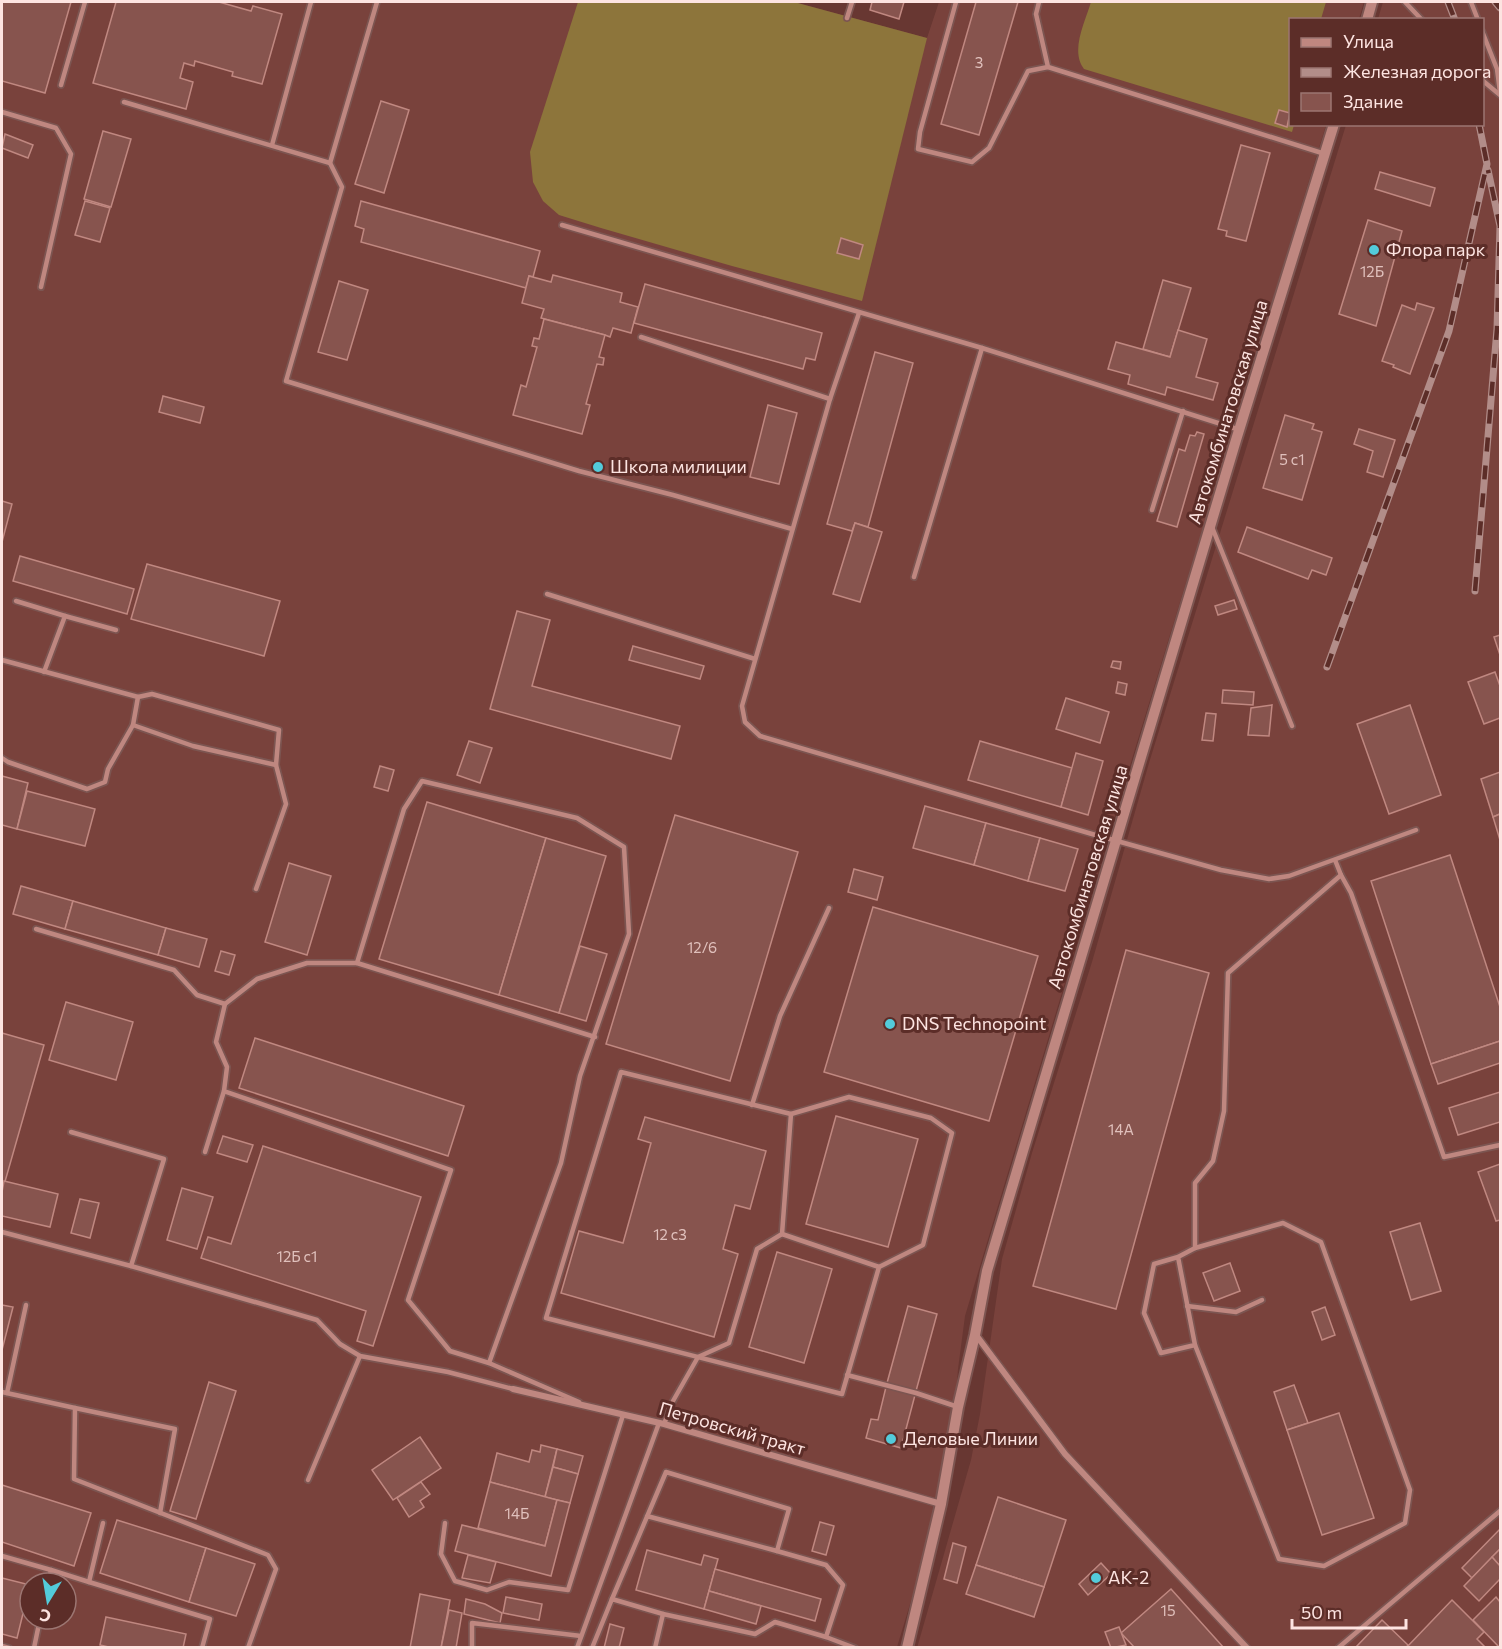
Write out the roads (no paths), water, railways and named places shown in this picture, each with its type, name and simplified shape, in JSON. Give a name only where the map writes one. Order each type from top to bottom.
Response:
[{"type":"street","points":[[1368,18],[1372,2]]},
{"type":"street","name":"Автокомбинатовская улица","points":[[907,1647],[941,1504],[958,1407],[990,1260],[1333,126]]},
{"type":"street","points":[[975,1335],[1065,1454],[1247,1647]]},
{"type":"street","name":"Петровский тракт","points":[[513,1389],[662,1424],[941,1504]]},
{"type":"lane","points":[[61,85],[85,2]]},
{"type":"lane","points":[[272,145],[311,2]]},
{"type":"lane","points":[[377,2],[330,163],[342,187],[286,381],[579,471],[792,529]]},
{"type":"lane","points":[[847,18],[852,2]]},
{"type":"lane","points":[[956,2],[920,132],[918,149],[972,162],[990,148],[1028,70],[1048,67],[1325,154]]},
{"type":"lane","points":[[1039,2],[1036,14],[1048,67]]},
{"type":"lane","points":[[1405,2],[1420,18]]},
{"type":"lane","points":[[1471,2],[1477,18]]},
{"type":"lane","points":[[1484,36],[1497,69],[1500,94]]},
{"type":"lane","points":[[1484,82],[1500,94]]},
{"type":"lane","points":[[124,102],[330,163]]},
{"type":"lane","points":[[2,112],[56,128],[71,154],[41,287]]},
{"type":"lane","points":[[562,225],[982,348],[1240,430]]},
{"type":"lane","points":[[859,313],[830,399],[742,706],[745,722],[760,736],[1117,841],[1221,870],[1269,879],[1289,876],[1416,830]]},
{"type":"lane","points":[[641,338],[830,399]]},
{"type":"lane","points":[[914,577],[982,348]]},
{"type":"lane","points":[[1152,510],[1183,411]]},
{"type":"lane","points":[[1211,524],[1292,726]]},
{"type":"lane","points":[[547,594],[755,659]]},
{"type":"lane","points":[[16,601],[116,630]]},
{"type":"lane","points":[[44,672],[65,616]]},
{"type":"lane","points":[[2,660],[138,697],[152,694],[279,730],[276,765],[286,804],[256,889]]},
{"type":"lane","points":[[2,758],[87,789],[105,782],[108,769],[133,725],[138,697]]},
{"type":"lane","points":[[133,725],[193,746],[276,765]]},
{"type":"lane","points":[[357,963],[404,809],[422,781],[577,818],[624,847],[629,934],[580,1076],[561,1163],[489,1363]]},
{"type":"lane","points":[[1335,860],[1351,893],[1444,1157],[1500,1145]]},
{"type":"lane","points":[[1195,1248],[1195,1183],[1213,1161],[1224,1111],[1228,973],[1341,875]]},
{"type":"lane","points":[[752,1104],[780,1017],[829,908]]},
{"type":"lane","points":[[36,929],[174,970],[196,996],[225,1004]]},
{"type":"lane","points":[[205,1152],[224,1091],[227,1067],[216,1041],[225,1004],[256,978],[307,963],[357,963],[595,1036]]},
{"type":"lane","points":[[621,1072],[791,1114],[849,1096],[931,1118],[952,1133],[923,1245],[879,1268],[842,1394],[546,1318],[621,1072]]},
{"type":"lane","points":[[224,1091],[451,1170],[408,1300],[450,1351],[489,1363],[593,1408]]},
{"type":"lane","points":[[782,1234],[791,1114]]},
{"type":"lane","points":[[71,1132],[164,1159],[131,1266]]},
{"type":"lane","points":[[1178,1257],[1195,1345],[1279,1559],[1324,1566],[1405,1523],[1410,1490],[1321,1242],[1283,1223],[1195,1248],[1178,1257],[1154,1264],[1144,1313],[1161,1353],[1195,1345]]},
{"type":"lane","points":[[2,1232],[131,1266],[317,1320],[340,1344],[360,1356],[448,1372],[513,1389]]},
{"type":"lane","points":[[577,1647],[662,1424],[673,1401],[698,1357],[729,1343],[757,1249],[782,1234]]},
{"type":"lane","points":[[782,1234],[879,1268]]},
{"type":"lane","points":[[1187,1306],[1236,1312],[1262,1300]]},
{"type":"lane","points":[[26,1305],[4,1393],[175,1429],[160,1513]]},
{"type":"lane","points":[[308,1480],[360,1356]]},
{"type":"lane","points":[[847,1375],[916,1393],[958,1407]]},
{"type":"lane","points":[[75,1408],[74,1479],[268,1555],[276,1569],[248,1647]]},
{"type":"lane","points":[[446,1523],[441,1554],[455,1581],[487,1590],[509,1582],[568,1590],[623,1415]]},
{"type":"lane","points":[[592,1647],[666,1472],[789,1509],[777,1551]]},
{"type":"lane","points":[[1338,1647],[1500,1511]]},
{"type":"lane","points":[[647,1516],[826,1565],[843,1585],[826,1638]]},
{"type":"lane","points":[[89,1582],[104,1523]]},
{"type":"lane","points":[[2,1556],[210,1619],[202,1647]]},
{"type":"lane","points":[[612,1599],[663,1614],[755,1634],[776,1622],[855,1647]]},
{"type":"lane","points":[[655,1647],[663,1614]]},
{"type":"lane","points":[[472,1647],[472,1623],[581,1636]]},
{"type":"lane","points":[[34,1647],[37,1631]]},
{"type":"lane","points":[[2,1646],[9,1647]]},
{"type":"railway","points":[[1448,2],[1454,18]]},
{"type":"railway","points":[[1495,2],[1500,8]]},
{"type":"railway","points":[[1327,667],[1449,331],[1487,164],[1479,126]]},
{"type":"railway","points":[[1475,591],[1497,329],[1500,226],[1488,170]]},
{"type":"place","name":"Флора парк","points":[[1374,250]]},
{"type":"place","name":"Школа милиции","points":[[598,467]]},
{"type":"place","name":"DNS Technopoint","points":[[890,1024]]},
{"type":"place","name":"Деловые Линии","points":[[891,1439]]},
{"type":"place","name":"АК-2","points":[[1096,1578]]}]
